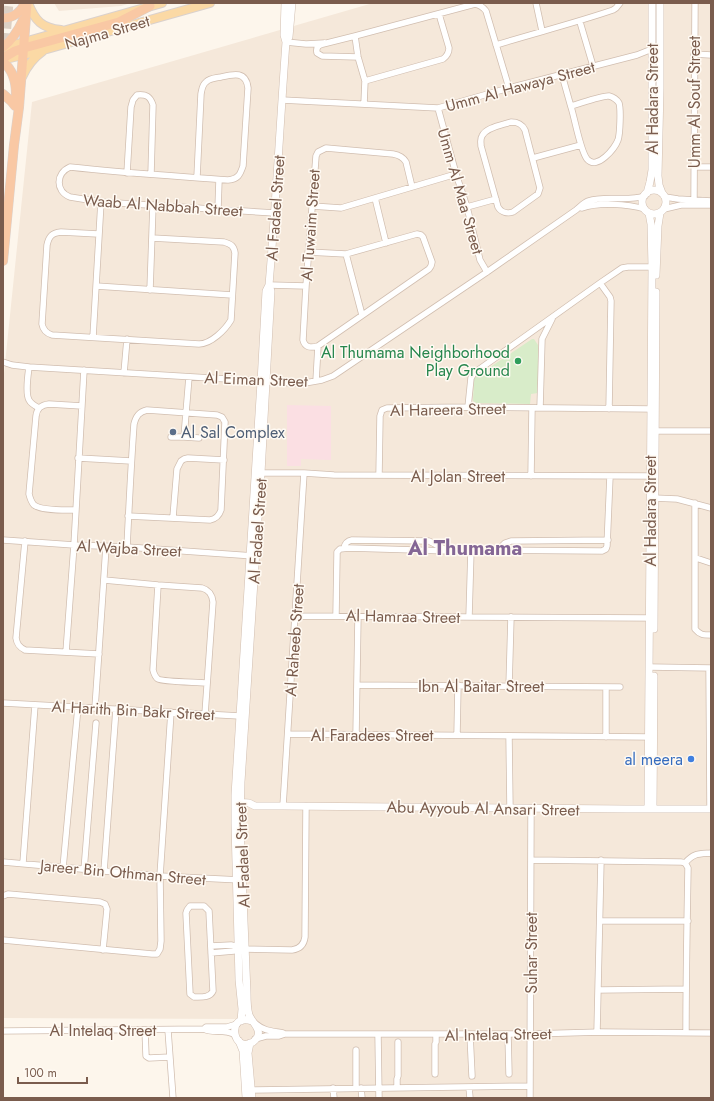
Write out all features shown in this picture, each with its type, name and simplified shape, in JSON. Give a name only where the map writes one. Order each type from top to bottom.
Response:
[{"type":"highway","points":[[3,261],[22,78],[27,3]]},
{"type":"highway","points":[[3,18],[13,16],[27,3]]},
{"type":"highway","points":[[5,55],[24,48],[119,22],[150,6]]},
{"type":"highway","points":[[14,145],[15,83],[5,55],[26,14]]},
{"type":"highway","points":[[3,94],[15,106]]},
{"type":"main road","points":[[27,3],[39,22],[50,28],[64,31]]},
{"type":"main road","name":"Najma Street","points":[[24,48],[64,31],[162,3]]},
{"type":"main road","name":"Najma Street","points":[[24,48],[47,49],[210,3]]},
{"type":"main road","points":[[22,78],[33,59],[47,49]]},
{"type":"street","name":"Al Fadael Street","points":[[242,982],[237,805],[243,738],[253,556],[261,473],[264,413],[262,410],[263,388],[271,291],[269,284],[286,42],[284,35],[285,3]]},
{"type":"street","name":"Al Fadael Street","points":[[286,42],[289,37],[292,3]]},
{"type":"street","points":[[536,3],[542,31]]},
{"type":"street","points":[[496,45],[542,31],[580,22],[613,10],[620,3]]},
{"type":"street","name":"Al Hadara Street","points":[[646,195],[652,170],[652,3]]},
{"type":"street","name":"Al Hadara Street","points":[[660,3],[658,176],[659,185],[664,196]]},
{"type":"street","name":"Umm Al Souf Street","points":[[694,200],[695,3]]},
{"type":"street","points":[[358,57],[320,56],[317,53],[317,49],[320,44],[475,4],[481,6],[486,11],[509,88]]},
{"type":"street","points":[[366,81],[446,57],[449,52],[449,48],[439,14]]},
{"type":"street","points":[[580,22],[593,66]]},
{"type":"street","points":[[355,36],[358,57],[366,81],[364,104]]},
{"type":"street","points":[[286,42],[306,44],[325,43]]},
{"type":"street","name":"Umm Al Hawaya Street","points":[[282,100],[438,108],[637,55],[652,49]]},
{"type":"street","points":[[694,54],[711,55]]},
{"type":"street","name":"Umm Al Hawaya Street","points":[[637,55],[648,56],[652,59]]},
{"type":"street","points":[[151,174],[153,105],[151,99],[142,94],[137,95],[133,100],[131,107],[127,173],[219,180],[234,180],[238,177],[243,166],[248,88],[245,79],[241,76],[236,74],[209,79],[203,85],[201,94],[197,178]]},
{"type":"street","points":[[562,75],[581,145],[587,159],[597,163],[602,161],[618,141],[620,131],[619,104],[614,98],[606,96],[571,106]]},
{"type":"street","name":"Umm Al Maa Street","points":[[438,108],[456,174],[467,207],[480,260],[487,272]]},
{"type":"street","points":[[512,122],[519,123],[525,130],[533,158],[540,185],[540,191],[513,212],[506,213],[500,209],[496,199],[481,146],[482,135],[490,129],[512,122]]},
{"type":"street","points":[[533,158],[581,145]]},
{"type":"street","name":"Al Tuwaim Street","points":[[318,346],[310,347],[304,344],[303,340],[308,252],[316,156],[318,152],[326,148],[393,154],[400,156],[406,162],[412,187]]},
{"type":"street","name":"Waab Al Nabbah Street","points":[[127,173],[70,167],[62,173],[59,184],[61,191],[70,197],[101,202],[275,213]]},
{"type":"street","points":[[694,167],[711,167]]},
{"type":"street","points":[[312,206],[341,208],[456,174]]},
{"type":"street","points":[[218,209],[219,180]]},
{"type":"street","points":[[711,201],[664,196],[654,190],[646,195],[643,201],[647,211],[654,214],[681,205],[711,205]]},
{"type":"street","name":"Al Eiman Street","points":[[3,362],[12,365],[29,367],[264,382],[305,383],[328,379],[487,272],[588,201],[602,199],[631,199],[646,195]]},
{"type":"street","points":[[662,211],[666,203],[664,196]]},
{"type":"street","points":[[375,198],[386,243]]},
{"type":"street","points":[[467,207],[496,199]]},
{"type":"street","points":[[93,337],[101,202]]},
{"type":"street","points":[[150,290],[153,205]]},
{"type":"street","name":"Al Eiman Street","points":[[576,210],[590,205],[625,205],[647,211]]},
{"type":"street","name":"Al Hadara Street","points":[[647,211],[651,224],[654,267],[651,809]]},
{"type":"street","name":"Al Hadara Street","points":[[654,267],[658,226],[662,211]]},
{"type":"street","points":[[98,234],[61,232],[51,235],[48,240],[42,324],[45,331],[52,335],[199,344],[211,341],[227,326],[231,320],[235,254],[233,246],[224,242],[152,238]]},
{"type":"street","points":[[308,252],[346,254],[417,234],[423,237],[432,262],[428,269],[318,346],[316,381]]},
{"type":"street","points":[[346,254],[362,315]]},
{"type":"street","points":[[468,407],[471,378],[474,373],[600,282],[622,268],[654,267]]},
{"type":"street","points":[[600,282],[610,296],[611,301],[610,409]]},
{"type":"street","points":[[237,805],[240,716],[253,556],[256,450],[264,382],[263,349],[266,291],[269,284],[306,286]]},
{"type":"street","points":[[96,286],[232,295]]},
{"type":"street","points":[[540,408],[542,339],[543,334],[553,316]]},
{"type":"street","points":[[124,373],[127,339]]},
{"type":"street","points":[[29,367],[28,400],[39,408]]},
{"type":"street","points":[[66,652],[84,370]]},
{"type":"street","points":[[184,437],[189,377]]},
{"type":"street","points":[[75,510],[42,509],[35,506],[31,501],[29,494],[36,416],[39,408],[43,405],[49,404],[82,406]]},
{"type":"street","name":"Al Hareera Street","points":[[379,475],[380,416],[382,410],[387,408],[468,407],[653,409]]},
{"type":"street","points":[[531,476],[532,408]]},
{"type":"street","points":[[127,548],[128,516],[134,424],[135,418],[138,414],[147,410],[186,412],[217,415],[224,419],[224,460],[221,510],[217,518],[210,520],[128,516]]},
{"type":"street","points":[[653,431],[711,431]]},
{"type":"street","points":[[171,437],[199,438]]},
{"type":"street","points":[[256,450],[258,453],[258,471],[261,473]]},
{"type":"street","points":[[78,458],[132,462]]},
{"type":"street","points":[[173,517],[177,469],[181,461],[188,458],[224,460]]},
{"type":"street","name":"Al Jolan Street","points":[[261,473],[334,475],[653,476]]},
{"type":"street","name":"Al Raheeb Street","points":[[283,806],[304,473]]},
{"type":"street","points":[[336,615],[337,552],[344,548],[448,551],[606,549],[608,540],[610,476]]},
{"type":"street","points":[[653,498],[677,499],[710,507],[711,501]]},
{"type":"street","points":[[695,503],[695,629],[698,633],[711,635]]},
{"type":"street","name":"Al Wajba Street","points":[[3,540],[253,556]]},
{"type":"street","points":[[344,548],[345,543],[352,540],[429,541],[448,551]]},
{"type":"street","points":[[498,550],[505,543],[511,541],[608,540]]},
{"type":"street","points":[[25,541],[16,638],[17,642],[21,648],[25,650],[99,654]]},
{"type":"street","points":[[95,708],[106,547]]},
{"type":"street","points":[[470,617],[471,550]]},
{"type":"street","points":[[696,558],[711,563]]},
{"type":"street","points":[[104,580],[158,586],[202,588],[210,592],[213,602],[205,714]]},
{"type":"street","points":[[158,586],[153,670],[154,675],[156,678],[164,680],[207,683]]},
{"type":"street","name":"Al Hamraa Street","points":[[295,616],[336,615],[652,618]]},
{"type":"street","points":[[356,735],[358,616]]},
{"type":"street","points":[[509,686],[511,617]]},
{"type":"street","points":[[651,667],[710,668],[710,809]]},
{"type":"street","name":"Ibn Al Baitar Street","points":[[357,685],[620,687]]},
{"type":"street","name":"Al Faradees Street","points":[[457,736],[458,685]]},
{"type":"street","points":[[606,687],[606,737]]},
{"type":"street","name":"Al Harith Bin Bakr Street","points":[[3,703],[240,716]]},
{"type":"street","points":[[23,864],[35,705]]},
{"type":"street","points":[[63,868],[78,707]]},
{"type":"street","points":[[104,871],[116,709]]},
{"type":"street","points":[[3,940],[157,954],[160,949],[161,942],[160,876],[171,712]]},
{"type":"street","points":[[240,716],[242,720],[243,738]]},
{"type":"street","points":[[84,870],[96,723]]},
{"type":"street","name":"Al Faradees Street","points":[[288,734],[651,737]]},
{"type":"street","points":[[509,736],[510,808]]},
{"type":"street","name":"Abu Ayyoub Al Ansari Street","points":[[237,805],[249,803],[255,806],[710,809]]},
{"type":"street","points":[[211,946],[292,950],[298,949],[304,944],[306,806]]},
{"type":"street","name":"Suhar Street","points":[[530,1098],[531,808]]},
{"type":"street","points":[[685,863],[693,855],[711,853]]},
{"type":"street","points":[[532,860],[601,860],[685,863],[688,868],[686,1033]]},
{"type":"street","points":[[597,1032],[601,860]]},
{"type":"street","name":"Jareer Bin Othman Street","points":[[3,862],[160,876],[239,880]]},
{"type":"street","points":[[3,896],[8,894],[100,902],[105,904],[107,909],[103,950]]},
{"type":"street","points":[[190,906],[202,906],[208,909],[211,946],[212,992],[208,996],[194,997],[190,991],[186,913],[190,906]]},
{"type":"street","points":[[600,921],[688,921]]},
{"type":"street","points":[[211,953],[234,951],[242,948]]},
{"type":"street","points":[[242,982],[242,1008],[239,1022],[234,1030],[243,1051],[246,1098]]},
{"type":"street","points":[[242,982],[248,1011],[258,1031],[258,1035],[252,1041],[248,1053],[252,1098]]},
{"type":"street","points":[[598,990],[686,989]]},
{"type":"street","points":[[239,1022],[246,1020],[254,1023]]},
{"type":"street","name":"Al Intelaq Street","points":[[3,1031],[204,1029],[208,1027],[227,1027],[239,1022]]},
{"type":"street","name":"Al Intelaq Street","points":[[254,1023],[267,1031],[281,1032],[285,1034]]},
{"type":"street","name":"Al Intelaq Street","points":[[204,1029],[207,1031],[226,1031],[237,1038]]},
{"type":"street","points":[[145,1030],[146,1056],[151,1058],[170,1057]]},
{"type":"street","points":[[168,1030],[174,1098]]},
{"type":"street","name":"Al Intelaq Street","points":[[252,1041],[266,1036],[279,1036],[285,1034],[531,1034],[597,1032],[711,1033]]},
{"type":"street","points":[[378,1034],[379,1098]]},
{"type":"street","points":[[434,1034],[435,1074]]},
{"type":"street","points":[[470,1034],[472,1076]]},
{"type":"street","points":[[508,1034],[509,1074]]},
{"type":"street","points":[[237,1038],[244,1043],[252,1041]]},
{"type":"street","points":[[398,1042],[398,1088]]},
{"type":"street","points":[[356,1050],[358,1088],[362,1098]]},
{"type":"street","points":[[252,1090],[530,1086]]},
{"type":"street","points":[[469,1087],[470,1098]]},
{"type":"street","points":[[333,1088],[334,1098]]},
{"type":"shaded area","points":[[54,3],[131,3],[121,6],[59,11]]},
{"type":"shaded area","points":[[373,3],[711,3],[711,1098],[243,1098],[237,1019],[3,1018],[3,383],[32,102]]},
{"type":"shaded area","points":[[287,405],[331,406],[331,460],[301,459],[301,466],[287,466]]},
{"type":"green space","name":"Al Thumama Neighborhood Play Ground","points":[[534,339],[538,345],[538,393],[531,394],[530,404],[476,403],[473,401],[474,378]]},
{"type":"tunnel","points":[[3,69],[9,3]]},
{"type":"place","name":"Al Thumama Neighborhood Play Ground","points":[[518,361]]},
{"type":"place","name":"Al Sal Complex","points":[[173,432]]},
{"type":"place","name":"al meera","points":[[691,759]]},
{"type":"district","name":"Al Thumama","points":[[465,548]]}]
